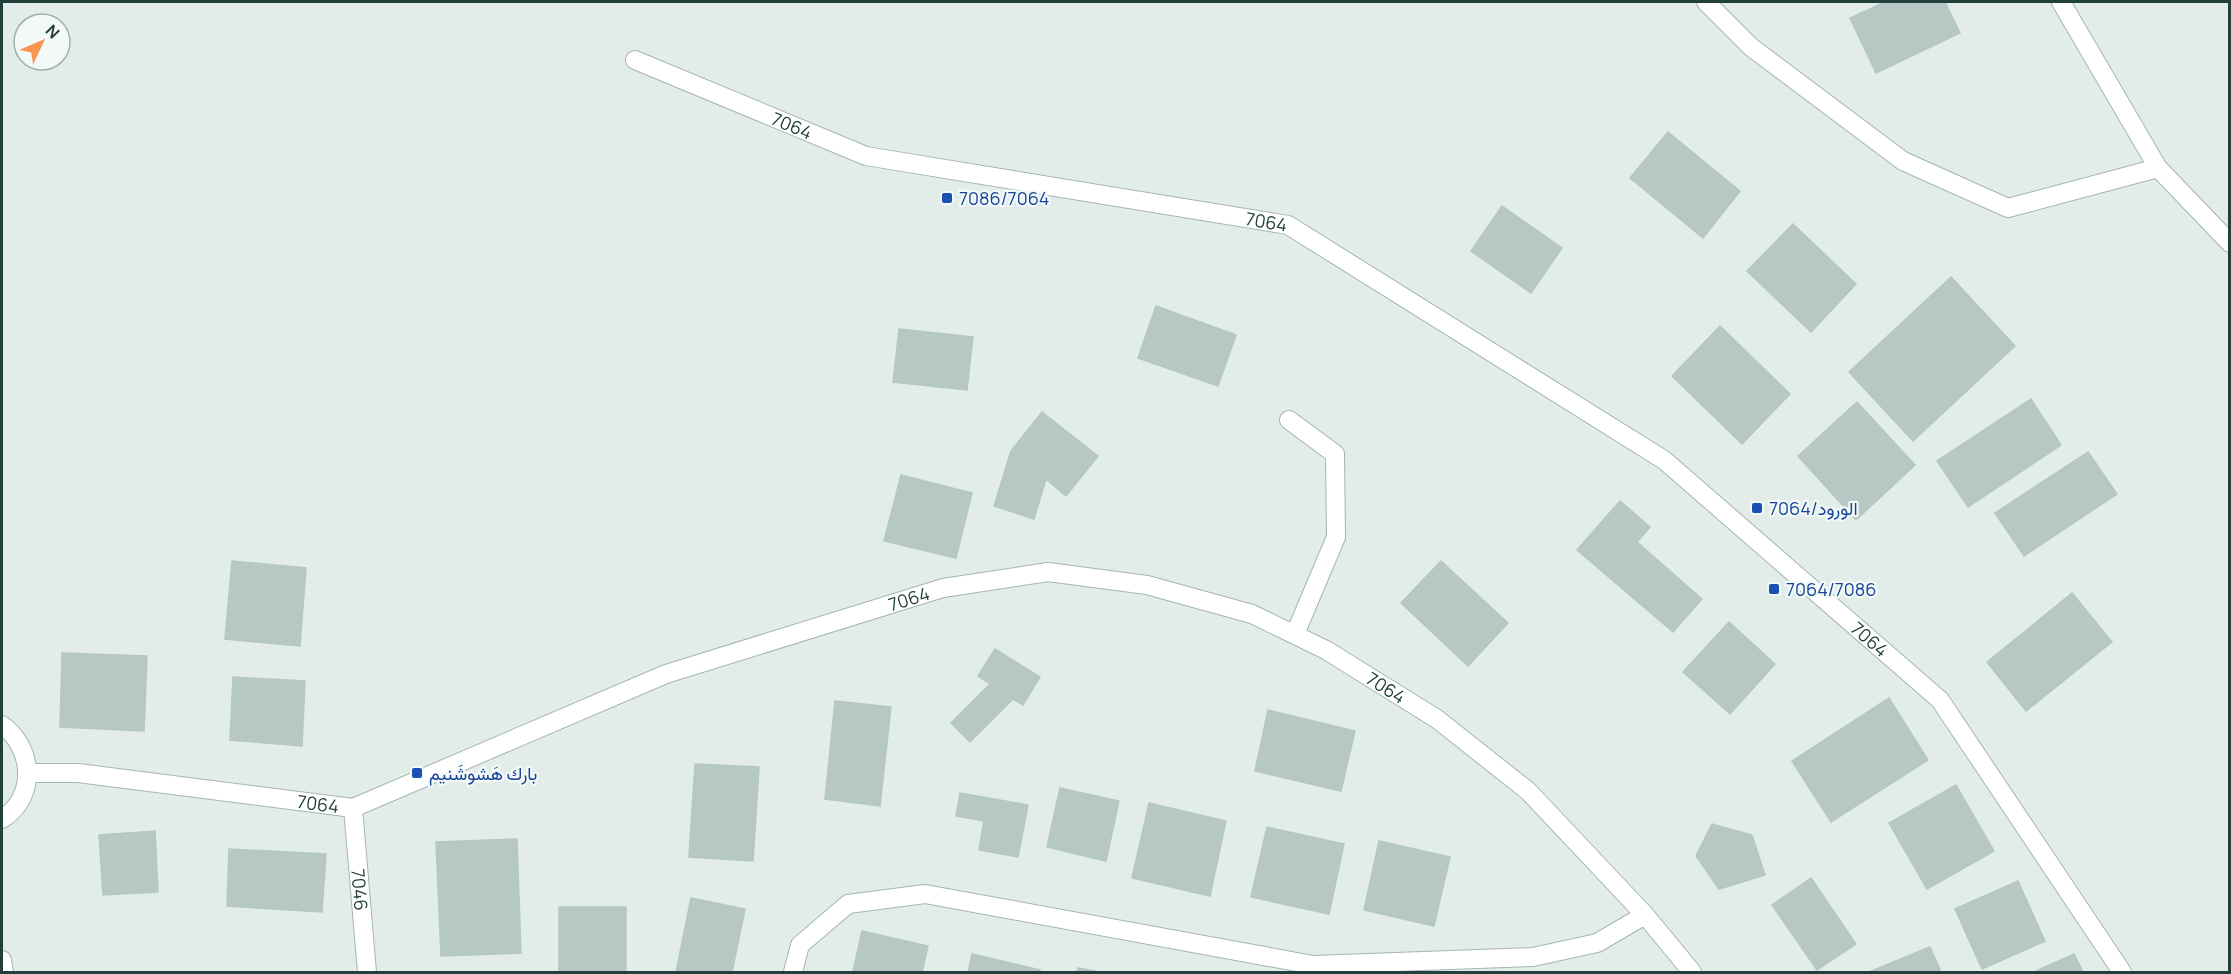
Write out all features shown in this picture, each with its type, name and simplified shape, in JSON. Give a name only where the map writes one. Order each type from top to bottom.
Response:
[{"type":"street","points":[[1706,2],[1751,47],[1903,161],[2008,208],[2158,168]]},
{"type":"street","points":[[2061,2],[2158,168],[2229,243]]},
{"type":"street","name":"7064","points":[[635,60],[866,156],[1288,225],[1664,460],[1940,700],[2122,972]]},
{"type":"street","points":[[1289,420],[1335,454],[1336,537],[1295,634]]},
{"type":"street","name":"7064","points":[[28,773],[78,773],[353,808],[666,674],[943,588],[1048,572],[1147,585],[1252,614],[1326,650],[1437,719],[1528,791],[1645,915],[1692,972]]},
{"type":"street","points":[[2,725],[12,732],[24,751],[28,773],[23,794],[11,813],[2,819]]},
{"type":"street","name":"7046","points":[[353,808],[367,972]]},
{"type":"street","points":[[793,972],[800,945],[848,904],[925,894],[1313,965],[1533,957],[1597,943],[1645,915]]},
{"type":"street","points":[[2,960],[4,972]]},
{"type":"building","points":[[1885,2],[1945,2],[1960,33],[1876,73],[1850,18]]},
{"type":"building","points":[[1668,132],[1740,191],[1703,238],[1630,178]]},
{"type":"building","points":[[1502,206],[1562,248],[1531,293],[1471,251]]},
{"type":"building","points":[[1793,224],[1856,284],[1811,332],[1747,271]]},
{"type":"building","points":[[1951,277],[2015,346],[1913,441],[1849,372]]},
{"type":"building","points":[[1156,306],[1236,335],[1218,386],[1138,358]]},
{"type":"building","points":[[1720,326],[1790,394],[1742,444],[1672,376]]},
{"type":"building","points":[[899,329],[973,337],[967,390],[893,382]]},
{"type":"building","points":[[2031,399],[2061,445],[1968,507],[1937,461]]},
{"type":"building","points":[[1857,402],[1915,465],[1856,520],[1798,456]]},
{"type":"building","points":[[1042,412],[1098,456],[1066,496],[1046,479],[1034,519],[994,506],[1011,451]]},
{"type":"building","points":[[2088,452],[2117,494],[2024,556],[1995,513]]},
{"type":"building","points":[[901,475],[972,493],[956,558],[884,541]]},
{"type":"building","points":[[1620,501],[1650,527],[1637,542],[1702,599],[1673,632],[1577,550]]},
{"type":"building","points":[[232,561],[306,568],[300,646],[225,639]]},
{"type":"building","points":[[1441,561],[1508,623],[1468,666],[1401,603]]},
{"type":"building","points":[[2072,593],[2112,642],[2026,711],[1987,662]]},
{"type":"building","points":[[1729,622],[1775,664],[1730,714],[1683,672]]},
{"type":"building","points":[[995,649],[1040,677],[1023,705],[1013,699],[970,742],[951,723],[990,684],[978,676]]},
{"type":"building","points":[[62,653],[147,656],[144,731],[60,727]]},
{"type":"building","points":[[233,677],[305,681],[302,746],[230,740]]},
{"type":"building","points":[[1889,698],[1928,760],[1831,822],[1792,761]]},
{"type":"building","points":[[835,701],[891,707],[880,806],[825,799]]},
{"type":"building","points":[[1268,710],[1355,731],[1341,791],[1255,771]]},
{"type":"building","points":[[695,764],[759,767],[753,861],[689,857]]},
{"type":"building","points":[[1956,785],[1994,851],[1927,889],[1889,823]]},
{"type":"building","points":[[1060,788],[1119,801],[1106,861],[1047,847]]},
{"type":"building","points":[[960,793],[1028,805],[1018,857],[979,850],[984,821],[956,816]]},
{"type":"building","points":[[1149,803],[1226,821],[1210,896],[1132,878]]},
{"type":"building","points":[[1712,824],[1752,835],[1765,875],[1719,889],[1696,856]]},
{"type":"building","points":[[1267,827],[1344,844],[1329,914],[1251,897]]},
{"type":"building","points":[[155,831],[158,892],[103,895],[99,835]]},
{"type":"building","points":[[517,839],[521,953],[441,956],[436,842]]},
{"type":"building","points":[[1379,841],[1450,857],[1434,926],[1364,910]]},
{"type":"building","points":[[229,849],[326,854],[322,912],[227,906]]},
{"type":"building","points":[[1811,878],[1856,944],[1817,970],[1772,905]]},
{"type":"building","points":[[2018,881],[2045,941],[1982,969],[1955,909]]},
{"type":"building","points":[[691,898],[745,909],[732,972],[676,972]]},
{"type":"building","points":[[559,907],[626,907],[626,972],[559,972]]},
{"type":"building","points":[[862,931],[928,946],[922,972],[853,972]]},
{"type":"building","points":[[1930,947],[1941,972],[1869,972]]},
{"type":"building","points":[[972,954],[1040,970],[1039,972],[968,972]]},
{"type":"building","points":[[2074,954],[2083,972],[2034,972]]},
{"type":"building","points":[[1078,968],[1100,972],[1077,972]]},
{"type":"place","name":"7086/7064","points":[[947,198]]},
{"type":"place","name":"الورود/7064","points":[[1757,508]]},
{"type":"place","name":"7064/7086","points":[[1774,589]]},
{"type":"place","name":"بارك هَشوشَنيم","points":[[417,773]]}]
